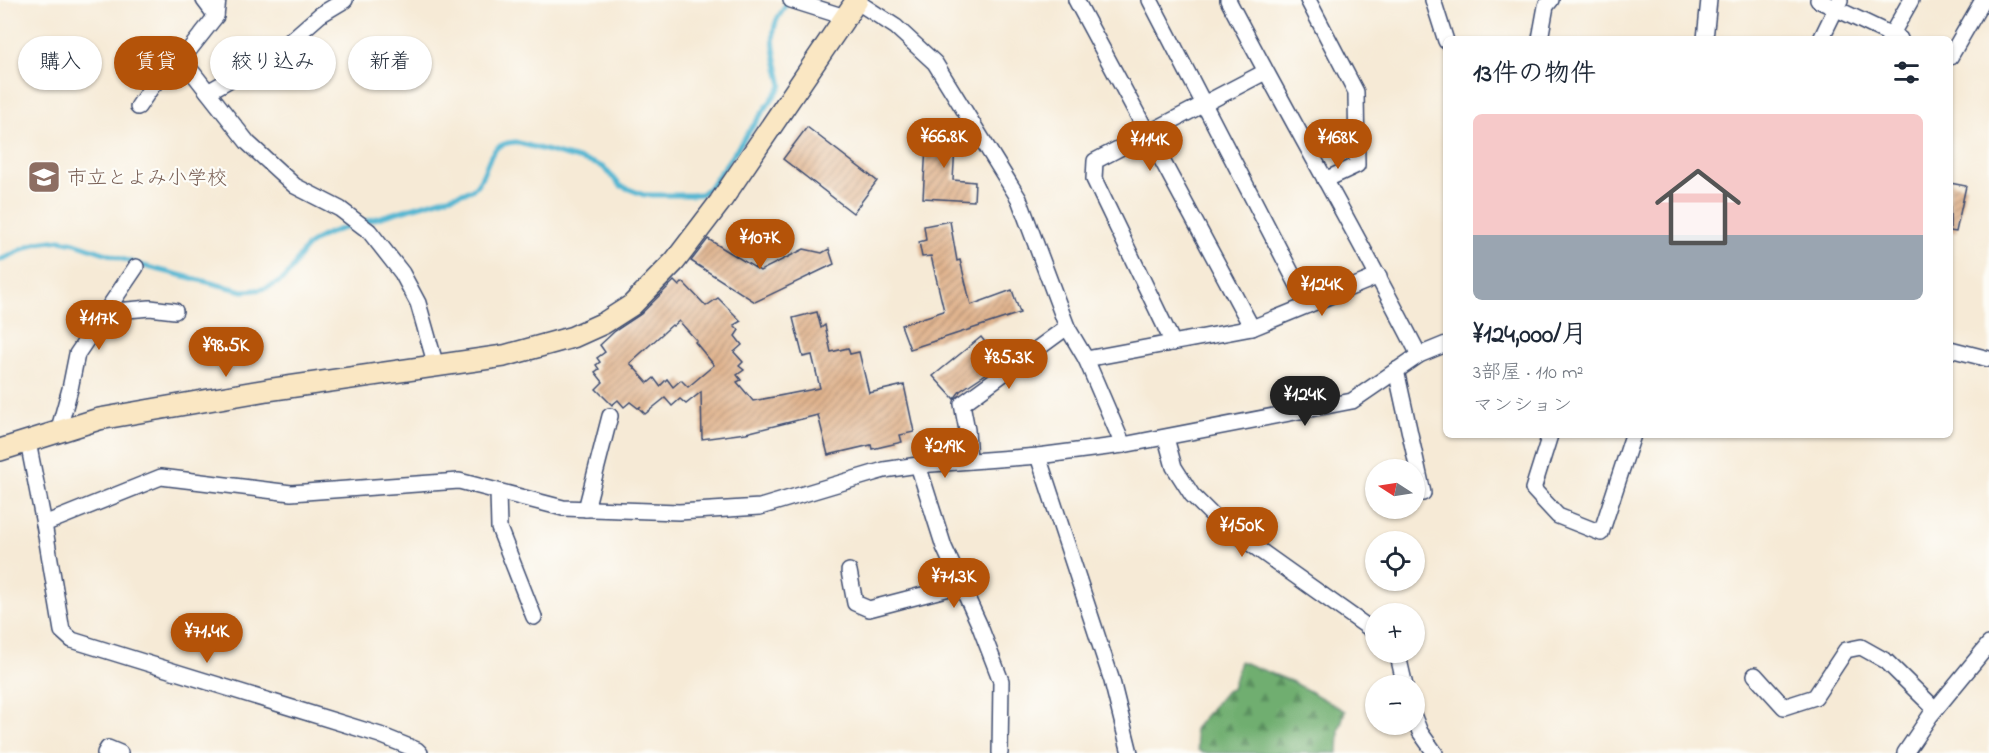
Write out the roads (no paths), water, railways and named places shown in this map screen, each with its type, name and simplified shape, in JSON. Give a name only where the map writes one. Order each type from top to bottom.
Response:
[{"type":"street","points":[[204,0],[216,16]]},
{"type":"street","points":[[198,39],[216,16],[218,0]]},
{"type":"street","points":[[208,92],[279,51],[320,15],[345,0]]},
{"type":"street","points":[[791,0],[853,6],[896,27],[935,63],[1019,199],[1067,327],[1086,358],[1123,445]]},
{"type":"street","points":[[1076,0],[1252,328]]},
{"type":"street","points":[[1150,0],[1308,305]]},
{"type":"street","points":[[1228,0],[1265,72],[1379,276],[1419,355]]},
{"type":"street","points":[[1308,0],[1356,92],[1357,165],[1325,180]]},
{"type":"street","points":[[1433,0],[1444,36]]},
{"type":"street","points":[[1541,36],[1546,6],[1551,0]]},
{"type":"street","points":[[1705,36],[1709,0]]},
{"type":"street","points":[[1818,0],[1837,4],[1891,36]]},
{"type":"street","points":[[1893,36],[1911,0]]},
{"type":"street","points":[[1953,52],[1983,0]]},
{"type":"street","points":[[1822,36],[1837,4]]},
{"type":"street","points":[[0,450],[99,419],[267,390],[504,356],[573,337],[603,323],[632,304],[675,261],[720,202],[853,6]]},
{"type":"street","points":[[1173,343],[1094,179],[1095,161],[1265,72]]},
{"type":"street","points":[[198,79],[248,143],[295,186],[340,209],[369,231],[402,273],[418,303],[436,366]]},
{"type":"street","points":[[138,107],[150,90]]},
{"type":"street","points":[[58,432],[77,354],[136,267]]},
{"type":"street","points":[[1086,358],[1252,328],[1379,276]]},
{"type":"street","points":[[105,312],[150,308],[175,310]]},
{"type":"street","points":[[969,461],[962,404],[1067,327]]},
{"type":"street","points":[[45,524],[161,477],[291,493],[459,481],[563,508],[679,512],[760,507],[884,470],[918,465],[1038,456],[1123,445],[1352,401],[1419,355],[1443,345]]},
{"type":"street","points":[[1953,350],[1989,359]]},
{"type":"street","points":[[1396,370],[1416,459]]},
{"type":"street","points":[[586,509],[610,416]]},
{"type":"street","points":[[1166,438],[1174,467],[1192,495],[1217,520],[1365,625]]},
{"type":"street","points":[[1549,438],[1533,489],[1558,516],[1600,533],[1632,438]]},
{"type":"street","points":[[28,442],[45,524],[62,632],[72,640],[380,735],[420,753]]},
{"type":"street","points":[[1038,456],[1112,681],[1130,753]]},
{"type":"street","points":[[918,465],[944,547],[979,624],[1001,681],[1000,753]]},
{"type":"street","points":[[498,492],[499,528],[534,618]]},
{"type":"street","points":[[849,571],[855,603],[869,609],[961,585]]},
{"type":"street","points":[[1905,753],[1935,710],[1989,644]]},
{"type":"street","points":[[1755,675],[1784,707],[1815,697],[1846,650],[1861,647],[1886,661],[1935,710]]},
{"type":"street","points":[[1422,735],[1435,753]]},
{"type":"street","points":[[105,753],[108,748],[120,753]]},
{"type":"waterway","points":[[364,222],[472,190],[479,183],[492,153],[505,144],[515,142],[603,167],[621,186],[644,195],[701,194],[710,187],[782,85],[773,37],[776,22],[787,0]]},
{"type":"waterway","points":[[0,260],[37,243],[60,240],[140,265],[250,291],[264,289],[283,280],[306,248],[318,238],[355,225]]},
{"type":"place","name":"市立とよみ小学校","points":[[44,177]]}]
